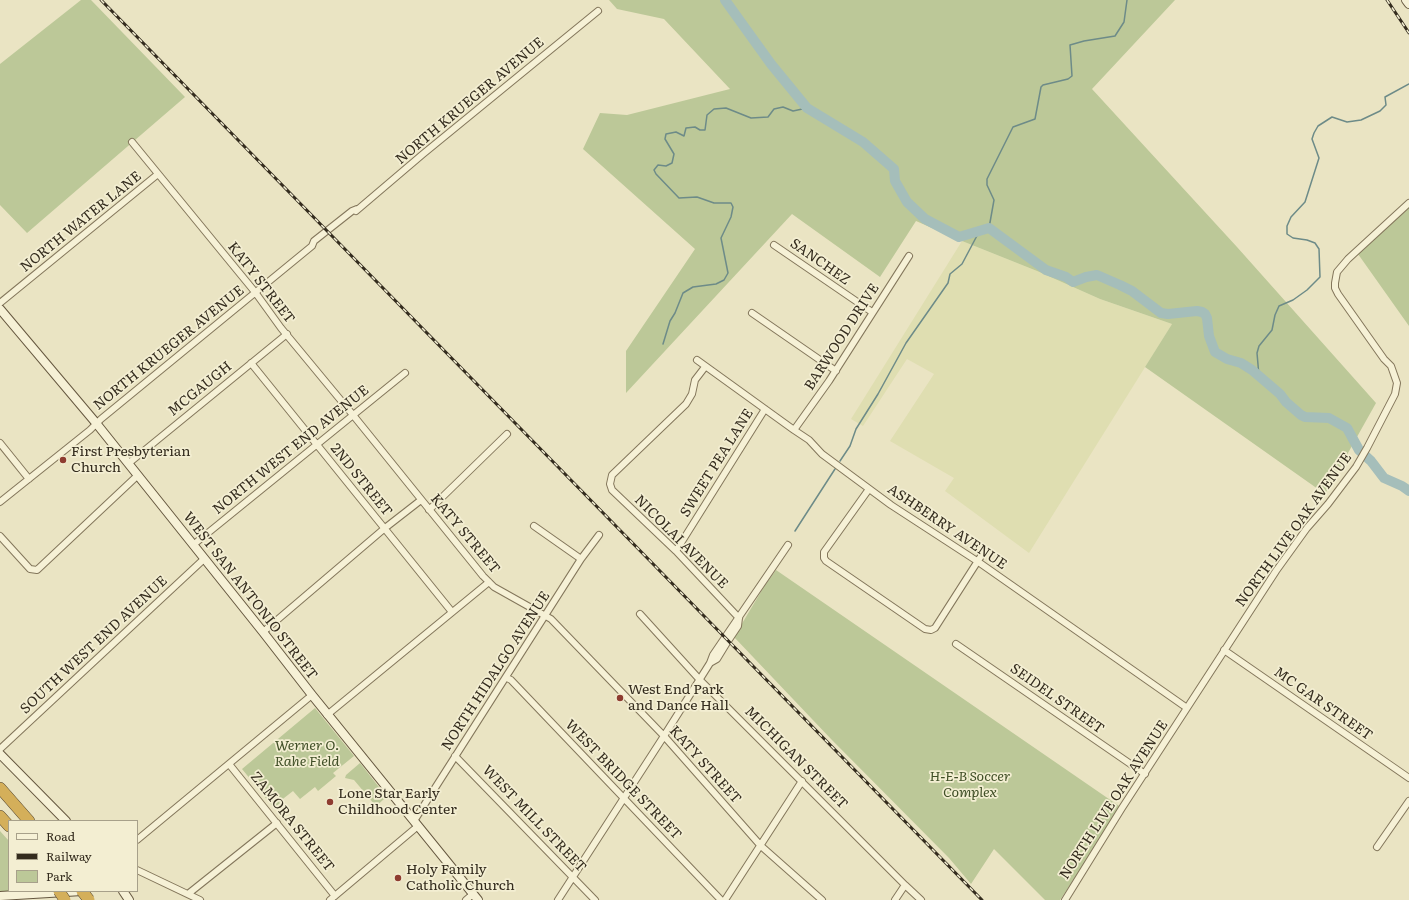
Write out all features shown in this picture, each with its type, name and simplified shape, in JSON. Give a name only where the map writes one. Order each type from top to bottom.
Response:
[{"type":"highway","points":[[0,788],[28,820]]},
{"type":"highway","points":[[0,816],[8,825]]},
{"type":"highway","points":[[83,892],[89,900]]},
{"type":"street","points":[[1406,0],[1409,4]]},
{"type":"street","name":"NORTH KRUEGER AVENUE","points":[[0,502],[90,430],[96,423],[312,246],[314,241],[352,211],[357,209],[598,11]]},
{"type":"street","name":"KATY STREET","points":[[132,142],[255,292],[286,334],[489,582],[551,619],[664,736],[762,846],[822,900]]},
{"type":"street","name":"NORTH WATER LANE","points":[[0,303],[158,174]]},
{"type":"street","name":"NORTH LIVE OAK AVENUE","points":[[1065,900],[1144,774],[1276,571],[1307,528],[1328,504],[1356,467],[1395,394],[1397,383],[1390,366],[1338,294],[1335,288],[1335,283],[1337,272],[1348,259],[1409,203]]},
{"type":"street","name":"SANCHEZ","points":[[774,245],[872,312]]},
{"type":"street","name":"BARWOOD DRIVE","points":[[794,430],[836,371],[872,312],[909,256]]},
{"type":"street","name":"WEST SAN ANTONIO STREET","points":[[0,309],[129,463],[137,476],[263,632],[327,715],[476,897]]},
{"type":"street","points":[[752,313],[836,371]]},
{"type":"street","name":"MCGAUGH","points":[[129,463],[286,334]]},
{"type":"street","name":"ASHBERRY AVENUE","points":[[697,360],[809,440],[822,454],[892,505],[977,561],[1187,708]]},
{"type":"street","name":"2ND STREET","points":[[251,363],[318,444],[452,612]]},
{"type":"street","name":"NICOLAI AVENUE","points":[[706,367],[695,380],[692,394],[686,404],[612,476],[610,481],[612,490],[676,551],[739,618]]},
{"type":"street","name":"NORTH WEST END AVENUE","points":[[193,545],[405,373]]},
{"type":"street","name":"SWEET PEA LANE","points":[[676,551],[765,409]]},
{"type":"street","points":[[429,510],[507,434]]},
{"type":"street","points":[[0,443],[29,479]]},
{"type":"street","points":[[0,536],[30,569],[37,570],[137,476]]},
{"type":"street","points":[[870,489],[825,551],[824,558],[826,561],[925,629],[931,630],[935,628],[983,553]]},
{"type":"street","points":[[263,632],[385,528],[421,500]]},
{"type":"street","points":[[534,526],[581,559]]},
{"type":"street","name":"NORTH HIDALGO AVENUE","points":[[333,898],[416,823],[455,756],[507,678],[581,559],[599,535]]},
{"type":"street","points":[[558,900],[700,680],[713,655],[788,545]]},
{"type":"street","name":"SOUTH WEST END AVENUE","points":[[0,749],[204,559]]},
{"type":"street","points":[[327,715],[489,582]]},
{"type":"street","name":"MICHIGAN STREET","points":[[640,614],[700,680],[921,900]]},
{"type":"street","name":"SEIDEL STREET","points":[[956,644],[1144,774]]},
{"type":"street","name":"MC GAR STREET","points":[[1224,650],[1409,778]]},
{"type":"street","name":"WEST BRIDGE STREET","points":[[507,678],[511,680],[721,900]]},
{"type":"street","points":[[138,839],[312,695]]},
{"type":"street","points":[[0,754],[65,820]]},
{"type":"street","name":"WEST MILL STREET","points":[[455,756],[595,900]]},
{"type":"street","name":"ZAMORA STREET","points":[[229,764],[277,823],[333,898]]},
{"type":"street","points":[[725,900],[762,846],[802,781]]},
{"type":"street","points":[[1377,847],[1409,801]]},
{"type":"street","points":[[188,894],[277,823]]},
{"type":"street","points":[[138,870],[200,900]]},
{"type":"street","points":[[895,900],[905,885]]},
{"type":"street","points":[[0,896],[66,892]]},
{"type":"street","points":[[466,900],[476,897]]},
{"type":"green space","points":[[81,0],[91,0],[185,97],[27,233],[0,205],[0,64]]},
{"type":"green space","points":[[609,0],[1175,0],[1092,89],[1237,247],[1376,403],[1325,494],[1145,367],[1172,324],[1100,299],[916,221],[880,277],[792,214],[626,393],[626,351],[695,249],[583,149],[600,113],[627,115],[730,89],[664,19],[617,9]]},
{"type":"green space","points":[[1409,208],[1409,326],[1358,254]]},
{"type":"green space","points":[[962,241],[1037,271],[1100,299],[1172,324],[1029,553],[945,491],[954,478],[890,441],[934,374],[907,359],[863,426],[851,419]]},
{"type":"green space","name":"H-E-B Soccer Complex","points":[[776,570],[1122,808],[1060,900],[1045,900],[994,849],[971,884],[949,858],[831,739],[734,637],[765,585]]},
{"type":"green space","name":"Werner O. Rahe Field","points":[[315,708],[354,756],[333,773],[336,776],[318,791],[315,787],[300,799],[293,791],[274,808],[242,769]]},
{"type":"green space","points":[[360,763],[386,796],[373,809],[369,805],[375,805],[354,780],[345,778],[346,775]]},
{"type":"green space","points":[[0,831],[8,840],[8,892],[14,892],[0,893]]},
{"type":"waterway","points":[[725,0],[771,64],[807,108],[863,142],[894,169],[895,181],[907,202],[925,219],[959,237],[989,228],[1046,270],[1066,277],[1073,282],[1097,275],[1132,291],[1161,313],[1202,312],[1207,318],[1209,336],[1215,352],[1227,359],[1241,363],[1252,370],[1280,394],[1286,402],[1301,415],[1305,417],[1329,418],[1347,428],[1359,450],[1371,461],[1384,478],[1402,486],[1409,491]]},
{"type":"waterway","points":[[989,228],[994,200],[987,185],[987,179],[1013,127],[1035,119],[1041,87],[1043,85],[1068,79],[1072,76],[1070,45],[1115,36],[1124,22],[1127,0]]},
{"type":"waterway","points":[[1259,376],[1257,353],[1259,346],[1272,330],[1275,315],[1279,306],[1293,300],[1307,290],[1320,277],[1319,249],[1315,243],[1293,238],[1287,234],[1287,226],[1291,217],[1305,202],[1319,158],[1312,139],[1314,133],[1318,126],[1332,117],[1347,122],[1361,120],[1380,111],[1386,105],[1385,97],[1409,84]]},
{"type":"waterway","points":[[663,344],[670,321],[683,293],[693,287],[716,284],[724,280],[728,273],[721,238],[731,217],[733,207],[731,203],[714,203],[697,197],[679,198],[656,174],[654,170],[658,165],[666,166],[672,163],[674,154],[665,139],[666,134],[676,132],[684,136],[686,128],[695,127],[700,130],[705,130],[707,115],[714,109],[726,108],[751,118],[768,117],[774,109],[783,107],[793,111],[807,108]]},
{"type":"waterway","points":[[840,461],[850,446],[856,429],[878,394],[906,343],[948,283],[950,274],[962,264],[980,230]]},
{"type":"waterway","points":[[795,531],[835,469]]},
{"type":"railway","points":[[101,0],[982,900]]},
{"type":"railway","points":[[1387,0],[1409,33]]},
{"type":"place","name":"First Presbyterian Church","points":[[63,460]]},
{"type":"place","name":"West End Park and Dance Hall","points":[[620,698]]},
{"type":"place","name":"Lone Star Early Childhood Center","points":[[330,802]]},
{"type":"place","name":"Holy Family Catholic Church","points":[[398,878]]}]
